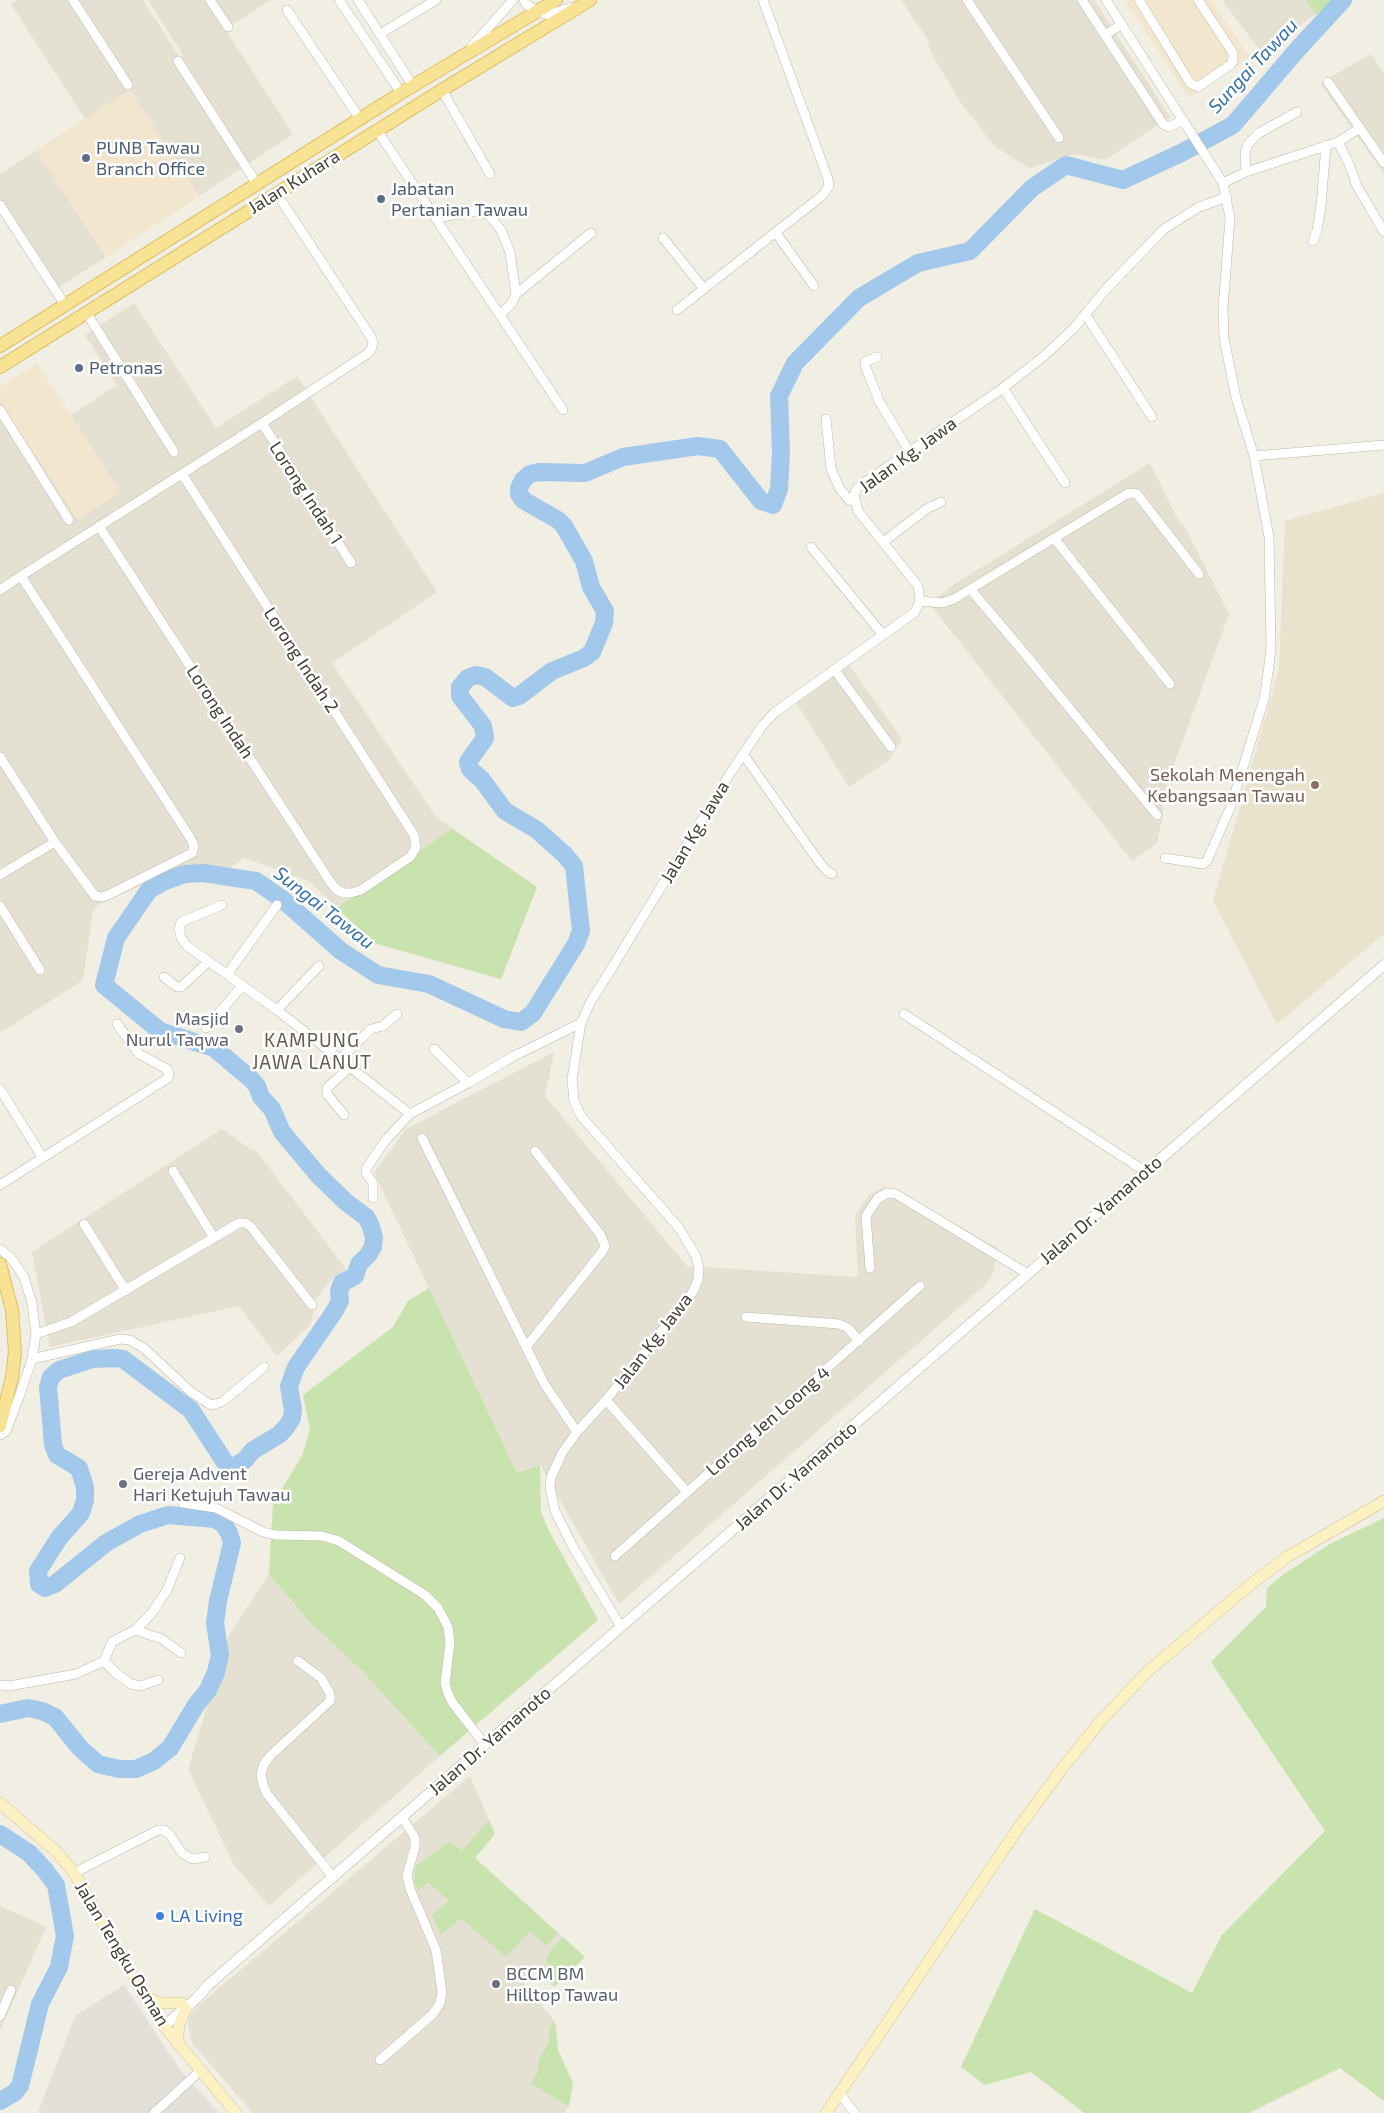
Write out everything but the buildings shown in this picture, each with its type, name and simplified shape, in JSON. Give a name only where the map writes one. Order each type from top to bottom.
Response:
[{"type":"main road","name":"Jalan Kuhara","points":[[0,346],[401,93],[556,0]]},
{"type":"main road","name":"Jalan Kuhara","points":[[0,367],[377,130],[588,1]]},
{"type":"main road","points":[[0,1264],[12,1310],[15,1352],[12,1377],[0,1426]]},
{"type":"main road","points":[[826,2113],[1017,1830],[1061,1770],[1099,1723],[1147,1672],[1251,1584],[1302,1547],[1384,1501]]},
{"type":"main road","name":"Jalan Tengku Osman","points":[[0,1803],[57,1852],[74,1873],[145,1997],[162,2023],[236,2113]]},
{"type":"main road","points":[[145,1997],[160,2003],[184,2006],[177,2043]]},
{"type":"street","points":[[73,0],[128,85]]},
{"type":"street","points":[[210,0],[228,27]]},
{"type":"street","points":[[339,0],[401,93]]},
{"type":"street","points":[[358,0],[413,86]]},
{"type":"street","points":[[380,34],[436,0]]},
{"type":"street","points":[[464,55],[513,0]]},
{"type":"street","points":[[524,0],[526,4],[536,11],[548,15],[588,1]]},
{"type":"street","points":[[677,310],[823,195],[829,186],[763,0]]},
{"type":"street","points":[[967,0],[1059,138]]},
{"type":"street","points":[[1082,0],[1163,124],[1168,127],[1182,121]]},
{"type":"street","points":[[1106,0],[1223,183],[1230,218],[1223,308],[1224,338],[1236,398],[1254,456],[1269,538],[1271,648],[1264,699],[1230,806],[1210,858],[1202,864],[1165,858]]},
{"type":"street","points":[[1139,0],[1190,83],[1198,87],[1230,65],[1233,61],[1233,53],[1198,0]]},
{"type":"street","points":[[287,10],[360,119]]},
{"type":"street","points":[[1105,36],[1122,24]]},
{"type":"street","points":[[178,61],[257,184]]},
{"type":"street","points":[[1328,82],[1384,163]]},
{"type":"street","points":[[442,90],[490,174]]},
{"type":"street","points":[[1246,172],[1244,153],[1248,144],[1259,133],[1297,112]]},
{"type":"street","points":[[1223,183],[1246,172],[1338,142],[1360,128]]},
{"type":"street","points":[[377,130],[563,410]]},
{"type":"street","points":[[1338,142],[1357,186],[1384,232]]},
{"type":"street","points":[[1313,241],[1317,231],[1321,206],[1326,146]]},
{"type":"street","points":[[0,590],[367,354],[373,343],[276,194]]},
{"type":"street","name":"Jalan Kg. Jawa","points":[[621,1627],[555,1511],[552,1499],[551,1477],[562,1453],[577,1432],[606,1400],[692,1293],[698,1280],[699,1269],[696,1256],[679,1228],[581,1116],[574,1101],[572,1079],[581,1023],[591,1002],[762,726],[774,712],[915,612],[920,601],[918,586],[858,511],[854,501],[854,494],[858,487],[1003,388],[1060,342],[1114,280],[1164,229],[1199,207],[1227,197]]},
{"type":"street","points":[[0,205],[66,305]]},
{"type":"street","points":[[436,218],[474,211],[489,215],[501,230],[510,252],[516,294]]},
{"type":"street","points":[[501,314],[512,303],[516,294],[591,233]]},
{"type":"street","points":[[776,233],[814,286]]},
{"type":"street","points":[[663,238],[704,289]]},
{"type":"street","points":[[86,312],[174,452]]},
{"type":"street","points":[[1085,314],[1152,417]]},
{"type":"street","points":[[877,357],[865,362],[864,365],[880,401],[909,451]]},
{"type":"street","points":[[1003,388],[1064,483]]},
{"type":"street","points":[[0,410],[69,520]]},
{"type":"street","points":[[826,419],[831,469],[840,489],[849,500],[854,501]]},
{"type":"street","name":"Lorong Indah 1","points":[[262,423],[351,563]]},
{"type":"street","points":[[1254,456],[1384,445]]},
{"type":"street","name":"Lorong Indah 2","points":[[182,474],[414,835],[416,848],[410,857],[360,890],[344,893]]},
{"type":"street","points":[[920,601],[942,603],[954,600],[1127,494],[1137,494],[1199,574]]},
{"type":"street","points":[[883,542],[928,508],[941,502]]},
{"type":"street","name":"Lorong Indah","points":[[100,526],[331,883],[337,890],[344,893]]},
{"type":"street","points":[[1054,538],[1170,684]]},
{"type":"street","points":[[811,547],[883,635]]},
{"type":"street","points":[[0,757],[55,842],[95,896],[102,897],[192,853],[194,846],[21,576]]},
{"type":"street","points":[[971,590],[1021,648],[1157,816]]},
{"type":"street","points":[[834,669],[891,747]]},
{"type":"street","points":[[743,754],[822,864],[832,874]]},
{"type":"street","points":[[0,875],[55,842]]},
{"type":"street","points":[[222,905],[181,922],[179,929],[181,938],[188,946],[277,1010],[410,1114]]},
{"type":"street","points":[[228,973],[277,905]]},
{"type":"street","points":[[0,906],[40,970]]},
{"type":"street","points":[[164,977],[177,988],[181,988],[208,961]]},
{"type":"street","name":"Jalan Dr. Yamanoto","points":[[162,2023],[184,2006],[1384,965]]},
{"type":"street","points":[[277,1010],[319,966]]},
{"type":"street","points":[[206,1028],[243,985]]},
{"type":"street","points":[[340,1059],[371,1029],[383,1026],[396,1014]]},
{"type":"street","points":[[904,1014],[1146,1172]]},
{"type":"street","points":[[372,1198],[374,1183],[366,1173],[366,1169],[385,1141],[410,1114],[514,1056],[581,1023]]},
{"type":"street","points":[[0,1185],[168,1078],[167,1069],[139,1054],[117,1024]]},
{"type":"street","points":[[434,1049],[468,1083]]},
{"type":"street","points":[[344,1115],[327,1094],[327,1088],[350,1067]]},
{"type":"street","points":[[0,1089],[43,1158]]},
{"type":"street","points":[[422,1138],[545,1385],[577,1432]]},
{"type":"street","points":[[526,1347],[605,1246],[600,1234],[534,1151]]},
{"type":"street","points":[[173,1171],[214,1238]]},
{"type":"street","points":[[870,1268],[866,1216],[878,1198],[887,1193],[896,1194],[1028,1274]]},
{"type":"street","points":[[36,1334],[71,1322],[240,1223],[251,1227],[312,1305]]},
{"type":"street","points":[[84,1224],[126,1291]]},
{"type":"street","points":[[0,1249],[11,1258],[24,1276],[32,1303],[36,1334],[32,1359],[6,1430],[0,1435]]},
{"type":"street","name":"Lorong Jen Loong 4","points":[[615,1556],[920,1286]]},
{"type":"street","points":[[746,1317],[840,1324],[848,1328],[860,1341]]},
{"type":"street","points":[[32,1359],[120,1339],[130,1340],[145,1348],[192,1392],[211,1405],[222,1402],[264,1367]]},
{"type":"street","points":[[606,1400],[687,1492]]},
{"type":"street","points":[[183,1503],[216,1508],[263,1532],[275,1535],[322,1536],[339,1541],[426,1595],[438,1608],[448,1627],[450,1644],[445,1683],[447,1691],[452,1702],[485,1745]]},
{"type":"street","points":[[0,1685],[9,1686],[76,1674],[104,1661],[112,1642],[135,1630],[151,1614],[167,1590],[180,1558]]},
{"type":"street","points":[[135,1630],[162,1639],[181,1653]]},
{"type":"street","points":[[104,1661],[117,1674],[132,1684],[140,1686],[158,1680]]},
{"type":"street","points":[[298,1661],[321,1678],[327,1686],[330,1701],[267,1760],[261,1774],[267,1794],[332,1877]]},
{"type":"street","points":[[380,2060],[433,2014],[440,2003],[442,1992],[436,1950],[410,1889],[407,1875],[415,1847],[415,1838],[402,1817]]},
{"type":"street","points":[[74,1873],[158,1830],[164,1830],[170,1835],[182,1853],[192,1859],[205,1857]]},
{"type":"street","points":[[0,2016],[11,1990]]},
{"type":"street","points":[[154,2113],[200,2071]]},
{"type":"street","points":[[839,2094],[855,2113]]},
{"type":"shaded area","points":[[18,0],[143,0],[180,58],[183,55],[148,0],[271,0],[225,29],[293,134],[199,196],[130,90],[85,119],[11,4]]},
{"type":"shaded area","points":[[901,0],[1094,0],[1170,117],[1105,160],[1076,154],[1029,168],[994,146],[959,100],[933,56],[928,45],[929,41]]},
{"type":"shaded area","points":[[1125,0],[1211,0],[1250,57],[1189,98]]},
{"type":"shaded area","points":[[1222,0],[1337,0],[1261,52]]},
{"type":"shaded area","points":[[1371,54],[1384,73],[1384,174],[1320,83]]},
{"type":"shaded area","points":[[130,90],[200,196],[106,257],[36,150]]},
{"type":"shaded area","points":[[36,150],[106,257],[52,292],[0,211],[0,174]]},
{"type":"shaded area","points":[[134,303],[216,428],[297,376],[437,592],[332,663],[436,817],[537,887],[501,979],[374,943],[309,881],[244,858],[230,868],[181,867],[98,905],[93,911],[83,980],[0,1033],[0,400],[77,519],[120,492],[71,415],[117,385],[85,335]]},
{"type":"shaded area","points":[[37,363],[120,492],[77,520],[0,400],[0,387]]},
{"type":"shaded area","points":[[1150,463],[1177,518],[1185,527],[1229,614],[1163,795],[1163,815],[1157,843],[1132,861],[930,604],[950,587]]},
{"type":"shaded area","name":"Sekolah Menengah Kebangsaan Tawau","points":[[1384,493],[1384,934],[1277,1024],[1213,901],[1279,669],[1285,521]]},
{"type":"shaded area","points":[[849,665],[902,739],[889,760],[849,787],[796,702]]},
{"type":"shaded area","points":[[554,1052],[545,1096],[687,1266],[858,1277],[855,1216],[868,1196],[883,1187],[896,1190],[999,1249],[992,1276],[985,1285],[619,1604],[540,1465],[517,1473],[374,1173],[406,1129]]},
{"type":"shaded area","points":[[222,1129],[253,1151],[256,1150],[346,1269],[327,1284],[315,1301],[311,1324],[277,1356],[239,1306],[50,1347],[32,1252]]},
{"type":"shaded area","points":[[269,1574],[308,1620],[362,1671],[440,1756],[269,1906],[234,1865],[188,1769],[229,1635]]},
{"type":"shaded area","points":[[470,1776],[495,1834],[475,1858],[585,1957],[554,1987],[535,1972],[524,1983],[555,2022],[558,2050],[573,2084],[569,2106],[564,2113],[253,2113],[192,2043],[188,2024],[190,2015],[198,2006]]},
{"type":"shaded area","points":[[0,1906],[46,1927],[0,2031]]},
{"type":"shaded area","points":[[124,1985],[180,2070],[219,2113],[38,2113],[75,2016]]},
{"type":"green space","points":[[1306,0],[1337,0],[1316,14]]},
{"type":"green space","points":[[452,829],[537,887],[501,979],[374,943],[337,908]]},
{"type":"green space","points":[[429,1288],[517,1473],[540,1465],[541,1512],[548,1529],[598,1620],[440,1756],[362,1671],[308,1620],[269,1574],[273,1503],[302,1456],[310,1429],[303,1395],[393,1327],[408,1301]]},
{"type":"green space","points":[[1384,1518],[1384,2101],[1340,2068],[1249,2113],[1084,2113],[1031,2072],[985,2085],[961,2067],[1035,1909],[1192,1993],[1222,1935],[1325,1831],[1211,1662],[1266,1607],[1267,1588],[1284,1574],[1330,1544]]},
{"type":"green space","points":[[489,1820],[495,1834],[475,1858],[558,1933],[546,1946],[530,1931],[506,1957],[461,1918],[441,1935],[432,1916],[449,1901],[428,1882],[418,1890],[414,1882],[416,1866],[450,1841],[462,1851]]},
{"type":"green space","points":[[563,1937],[585,1957],[554,1987],[546,1957]]},
{"type":"green space","points":[[555,2022],[558,2050],[573,2084],[569,2106],[531,2084],[539,2069],[537,2064],[549,2041],[550,2027]]},
{"type":"waterway","name":"Sungai Tawau","points":[[0,1714],[28,1708],[42,1711],[55,1717],[80,1748],[98,1764],[119,1769],[136,1769],[154,1761],[170,1748],[196,1705],[208,1690],[216,1672],[220,1655],[215,1623],[218,1601],[232,1543],[229,1533],[223,1524],[215,1519],[168,1515],[140,1524],[106,1543],[55,1584],[45,1588],[39,1584],[38,1571],[59,1538],[81,1513],[85,1500],[85,1487],[79,1468],[57,1455],[53,1445],[48,1387],[51,1377],[59,1370],[93,1359],[123,1359],[191,1410],[228,1467],[232,1468],[245,1460],[252,1451],[280,1434],[287,1426],[292,1418],[293,1410],[289,1386],[296,1367],[334,1312],[340,1301],[339,1291],[342,1283],[355,1276],[359,1264],[373,1247],[374,1237],[366,1217],[347,1203],[319,1176],[282,1132],[272,1109],[261,1097],[257,1086],[251,1079],[214,1048],[160,1031],[104,985],[116,938],[149,890],[165,881],[185,874],[203,873],[256,881],[282,899],[341,951],[378,975],[429,984],[504,1019],[521,1022],[533,1013],[576,944],[581,931],[574,866],[565,855],[537,830],[505,811],[482,780],[470,769],[468,762],[485,738],[483,726],[460,696],[460,687],[468,678],[476,675],[485,677],[513,698],[519,696],[552,671],[584,658],[592,652],[604,623],[605,611],[591,587],[584,561],[564,526],[558,520],[523,500],[519,494],[519,488],[523,480],[530,474],[539,472],[585,473],[623,457],[698,446],[720,449],[761,501],[773,505],[779,489],[781,452],[779,396],[795,363],[859,298],[918,263],[970,251],[1032,188],[1066,165],[1123,180],[1181,153],[1233,125],[1297,50],[1343,0]]},
{"type":"waterway","name":"Sungai Tawau","points":[[0,1834],[29,1853],[56,1885],[65,1936],[59,1967],[40,2004],[20,2086],[14,2093],[0,2101]]},
{"type":"place","name":"PUNB Tawau Branch Office","points":[[86,158]]},
{"type":"place","name":"Jabatan Pertanian Tawau","points":[[381,199]]},
{"type":"place","name":"Petronas","points":[[79,368]]},
{"type":"place","name":"Sekolah Menengah Kebangsaan Tawau","points":[[1315,785]]},
{"type":"place","name":"Masjid Nurul Taqwa","points":[[239,1029]]},
{"type":"place","name":"Gereja Advent Hari Ketujuh Tawau","points":[[123,1484]]},
{"type":"place","name":"LA Living","points":[[160,1916]]},
{"type":"place","name":"BCCM BM Hilltop Tawau","points":[[496,1984]]},
{"type":"district","name":"KAMPUNG JAWA LANUT","points":[[312,1052]]}]
